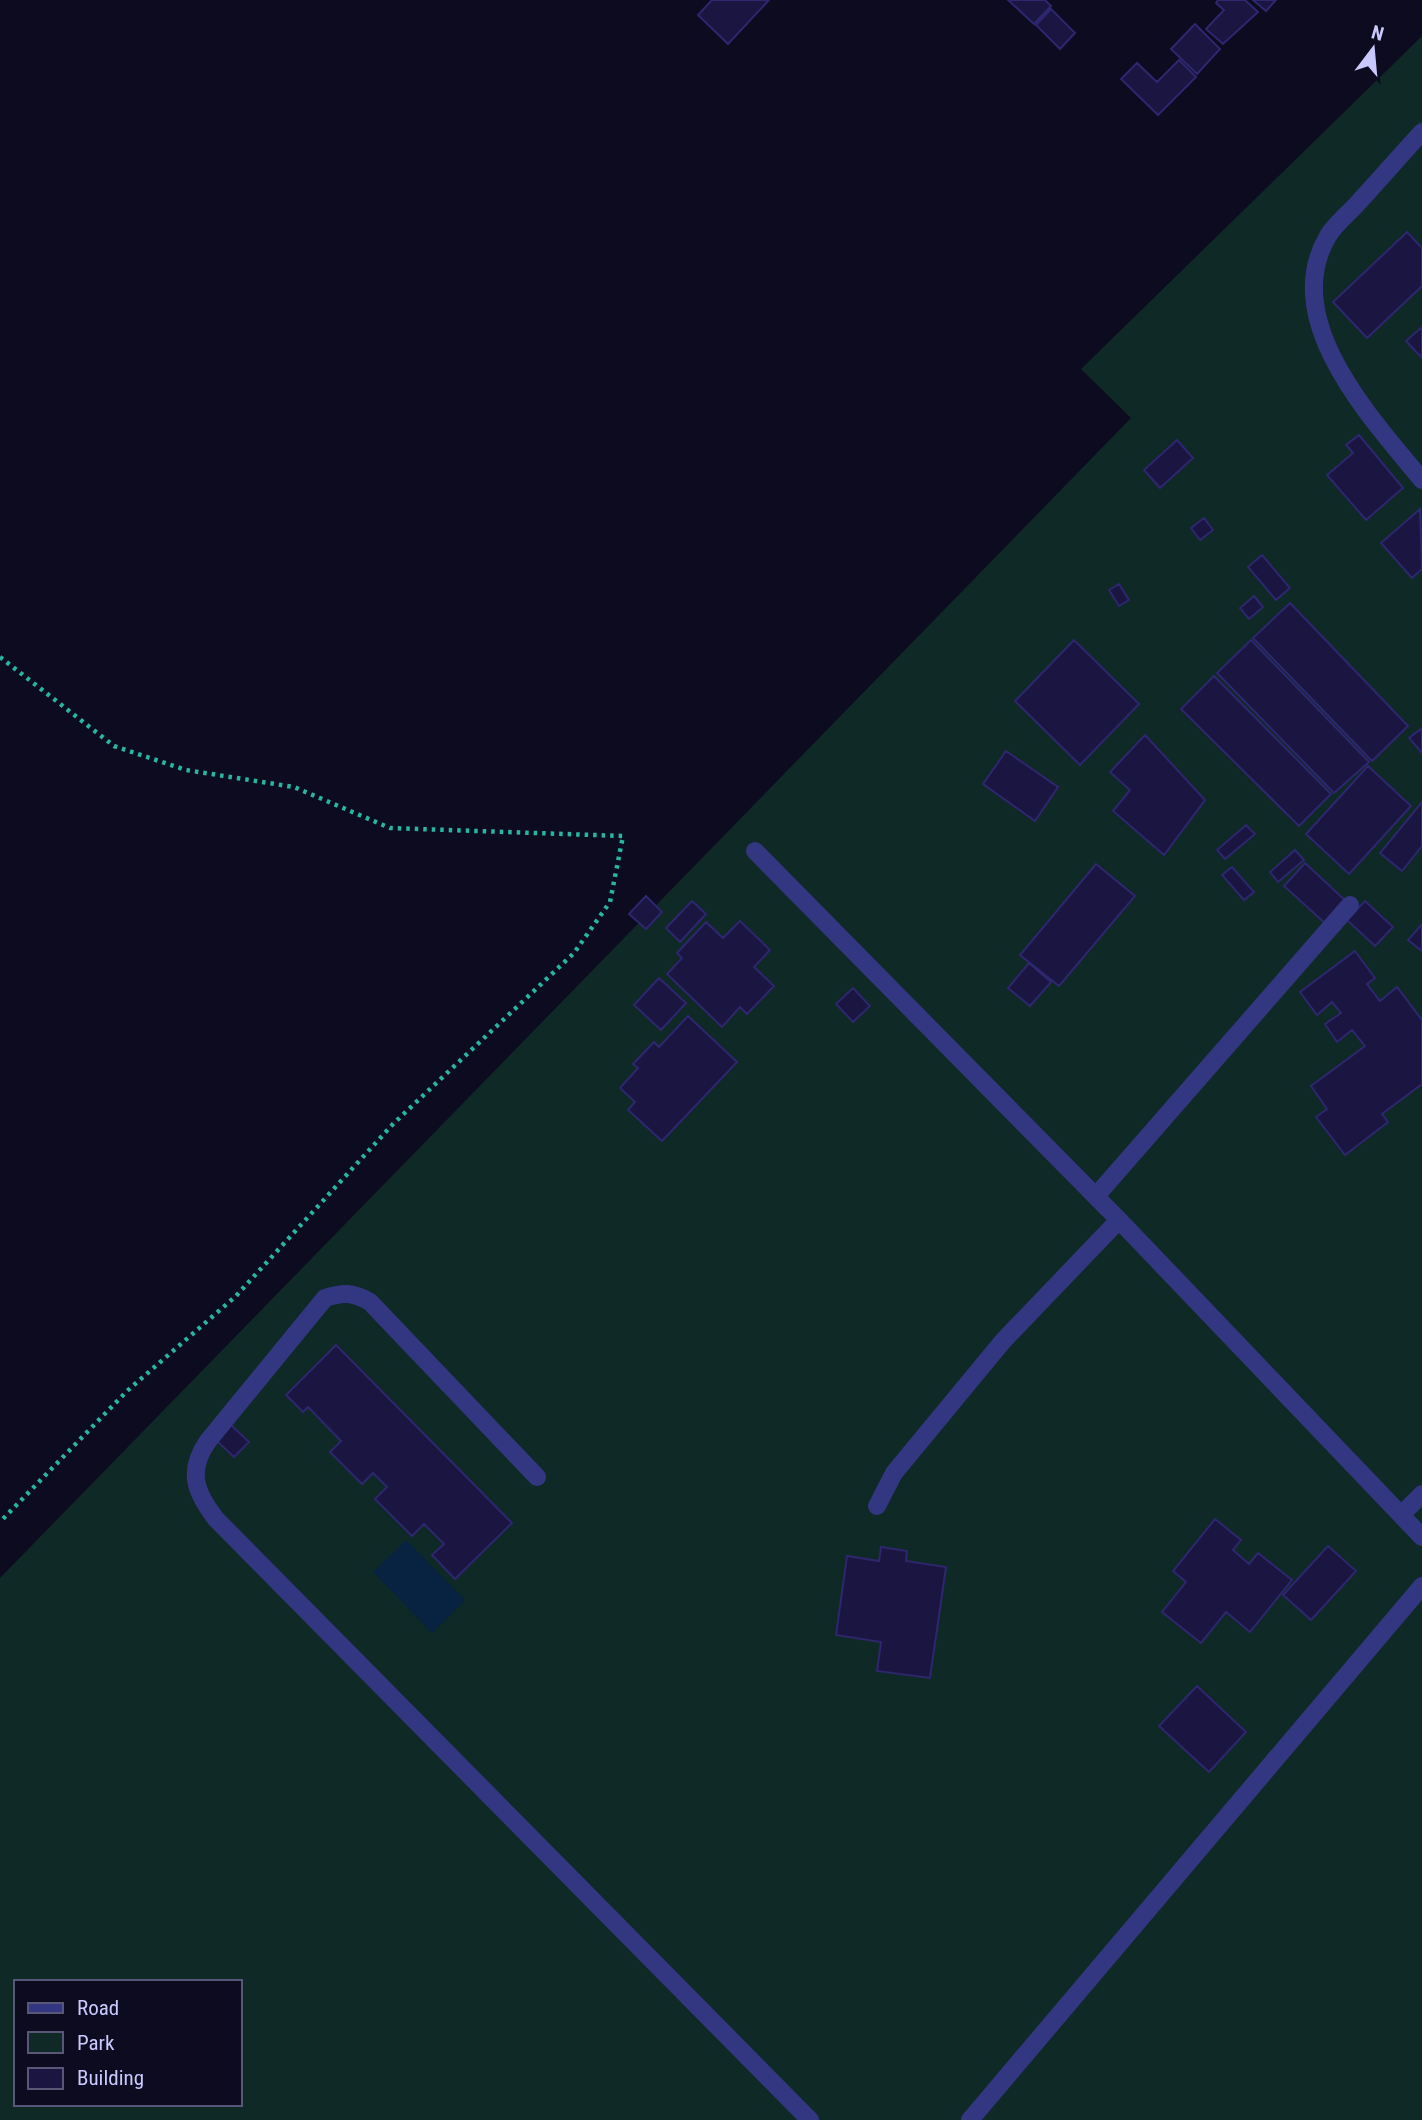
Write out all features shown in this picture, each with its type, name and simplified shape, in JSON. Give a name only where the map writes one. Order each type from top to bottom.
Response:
[{"type":"street","points":[[1422,132],[1329,235],[1313,272],[1318,314],[1328,349],[1356,400],[1422,480]]},
{"type":"street","points":[[755,851],[1096,1196],[1422,1537]]},
{"type":"street","points":[[1096,1196],[1350,905]]},
{"type":"street","points":[[877,1506],[894,1473],[1003,1341],[1119,1220]]},
{"type":"street","points":[[537,1478],[370,1301],[357,1294],[342,1292],[325,1298],[208,1441],[195,1464],[194,1480],[201,1500],[216,1519],[810,2120]]},
{"type":"street","points":[[1401,1515],[1422,1494]]},
{"type":"street","points":[[970,2120],[1422,1586]]},
{"type":"path","points":[[0,657],[114,746],[186,770],[294,787],[390,828],[623,836],[610,902],[574,953],[393,1124],[236,1296],[127,1391],[0,1522]]},
{"type":"green space","points":[[1422,36],[1422,2120],[0,2120],[0,1578],[1131,418],[1081,369]]},
{"type":"water","points":[[406,1540],[465,1600],[432,1633],[373,1572]]},
{"type":"building","points":[[712,0],[769,0],[728,44],[698,15]]},
{"type":"building","points":[[1008,0],[1045,0],[1051,6],[1034,24]]},
{"type":"building","points":[[1218,0],[1245,0],[1258,12],[1223,44],[1206,29],[1224,10],[1216,3]]},
{"type":"building","points":[[1253,0],[1276,0],[1266,11]]},
{"type":"building","points":[[1051,9],[1075,33],[1060,49],[1036,25]]},
{"type":"building","points":[[1195,24],[1220,49],[1197,74],[1171,49]]},
{"type":"building","points":[[1179,60],[1196,77],[1158,115],[1121,79],[1137,63],[1157,82]]},
{"type":"building","points":[[1407,232],[1422,248],[1422,286],[1367,338],[1333,302]]},
{"type":"building","points":[[1422,327],[1422,358],[1406,341]]},
{"type":"building","points":[[1359,435],[1403,488],[1366,520],[1327,475],[1353,453],[1346,445]]},
{"type":"building","points":[[1177,440],[1193,458],[1160,488],[1144,470]]},
{"type":"building","points":[[1420,509],[1422,569],[1412,578],[1381,543]]},
{"type":"building","points":[[1204,518],[1213,530],[1200,540],[1191,528]]},
{"type":"building","points":[[1262,555],[1290,588],[1276,600],[1248,567]]},
{"type":"building","points":[[1119,584],[1129,600],[1119,606],[1109,590]]},
{"type":"building","points":[[1254,596],[1263,607],[1249,619],[1240,608]]},
{"type":"building","points":[[1290,603],[1408,726],[1372,761],[1253,638]]},
{"type":"building","points":[[1074,640],[1139,704],[1080,765],[1015,701]]},
{"type":"building","points":[[1251,640],[1369,762],[1334,793],[1217,673]]},
{"type":"building","points":[[1214,676],[1331,794],[1299,826],[1181,709]]},
{"type":"building","points":[[1422,728],[1422,753],[1409,738]]},
{"type":"building","points":[[1145,735],[1205,800],[1164,855],[1113,811],[1130,790],[1110,772]]},
{"type":"building","points":[[1006,751],[1058,787],[1035,821],[983,784]]},
{"type":"building","points":[[1368,766],[1411,806],[1349,874],[1306,834]]},
{"type":"building","points":[[1422,802],[1422,846],[1402,871],[1380,853]]},
{"type":"building","points":[[1246,825],[1255,834],[1225,859],[1217,850]]},
{"type":"building","points":[[1295,850],[1304,860],[1278,882],[1270,872]]},
{"type":"building","points":[[1305,863],[1347,902],[1326,924],[1284,886]]},
{"type":"building","points":[[1096,864],[1135,896],[1059,986],[1020,955]]},
{"type":"building","points":[[1232,867],[1254,892],[1244,900],[1222,875]]},
{"type":"building","points":[[646,896],[662,912],[646,929],[629,914]]},
{"type":"building","points":[[692,901],[706,914],[680,942],[666,928]]},
{"type":"building","points":[[1365,901],[1393,927],[1375,946],[1347,920]]},
{"type":"building","points":[[740,921],[770,950],[754,967],[774,986],[747,1014],[740,1007],[722,1027],[667,974],[682,958],[677,953],[706,922],[723,938]]},
{"type":"building","points":[[1422,924],[1422,951],[1408,940]]},
{"type":"building","points":[[1355,951],[1375,978],[1367,984],[1380,1001],[1397,987],[1422,1020],[1422,1084],[1382,1114],[1388,1122],[1345,1155],[1316,1117],[1327,1109],[1311,1086],[1365,1046],[1352,1030],[1337,1042],[1325,1024],[1341,1013],[1332,1002],[1317,1015],[1300,992]]},
{"type":"building","points":[[1029,963],[1051,982],[1030,1006],[1008,988]]},
{"type":"building","points":[[659,978],[686,1003],[661,1030],[634,1005]]},
{"type":"building","points":[[853,988],[870,1006],[853,1022],[836,1004]]},
{"type":"building","points":[[688,1016],[737,1062],[662,1141],[628,1110],[635,1102],[620,1088],[638,1068],[633,1064],[654,1042],[659,1047]]},
{"type":"building","points":[[336,1345],[512,1523],[455,1579],[432,1555],[444,1544],[424,1524],[412,1536],[375,1499],[387,1487],[373,1473],[362,1484],[330,1452],[341,1441],[308,1407],[303,1412],[286,1395]]},
{"type":"building","points":[[230,1424],[249,1442],[234,1457],[215,1439]]},
{"type":"building","points":[[1215,1519],[1241,1540],[1233,1550],[1249,1564],[1258,1553],[1292,1580],[1250,1632],[1226,1612],[1201,1643],[1162,1612],[1186,1582],[1173,1571]]},
{"type":"building","points":[[1328,1546],[1356,1571],[1311,1620],[1283,1595]]},
{"type":"building","points":[[881,1547],[907,1551],[906,1561],[946,1567],[930,1678],[877,1671],[881,1642],[836,1635],[847,1556],[879,1561]]},
{"type":"building","points":[[1197,1686],[1246,1732],[1209,1772],[1159,1726]]}]
